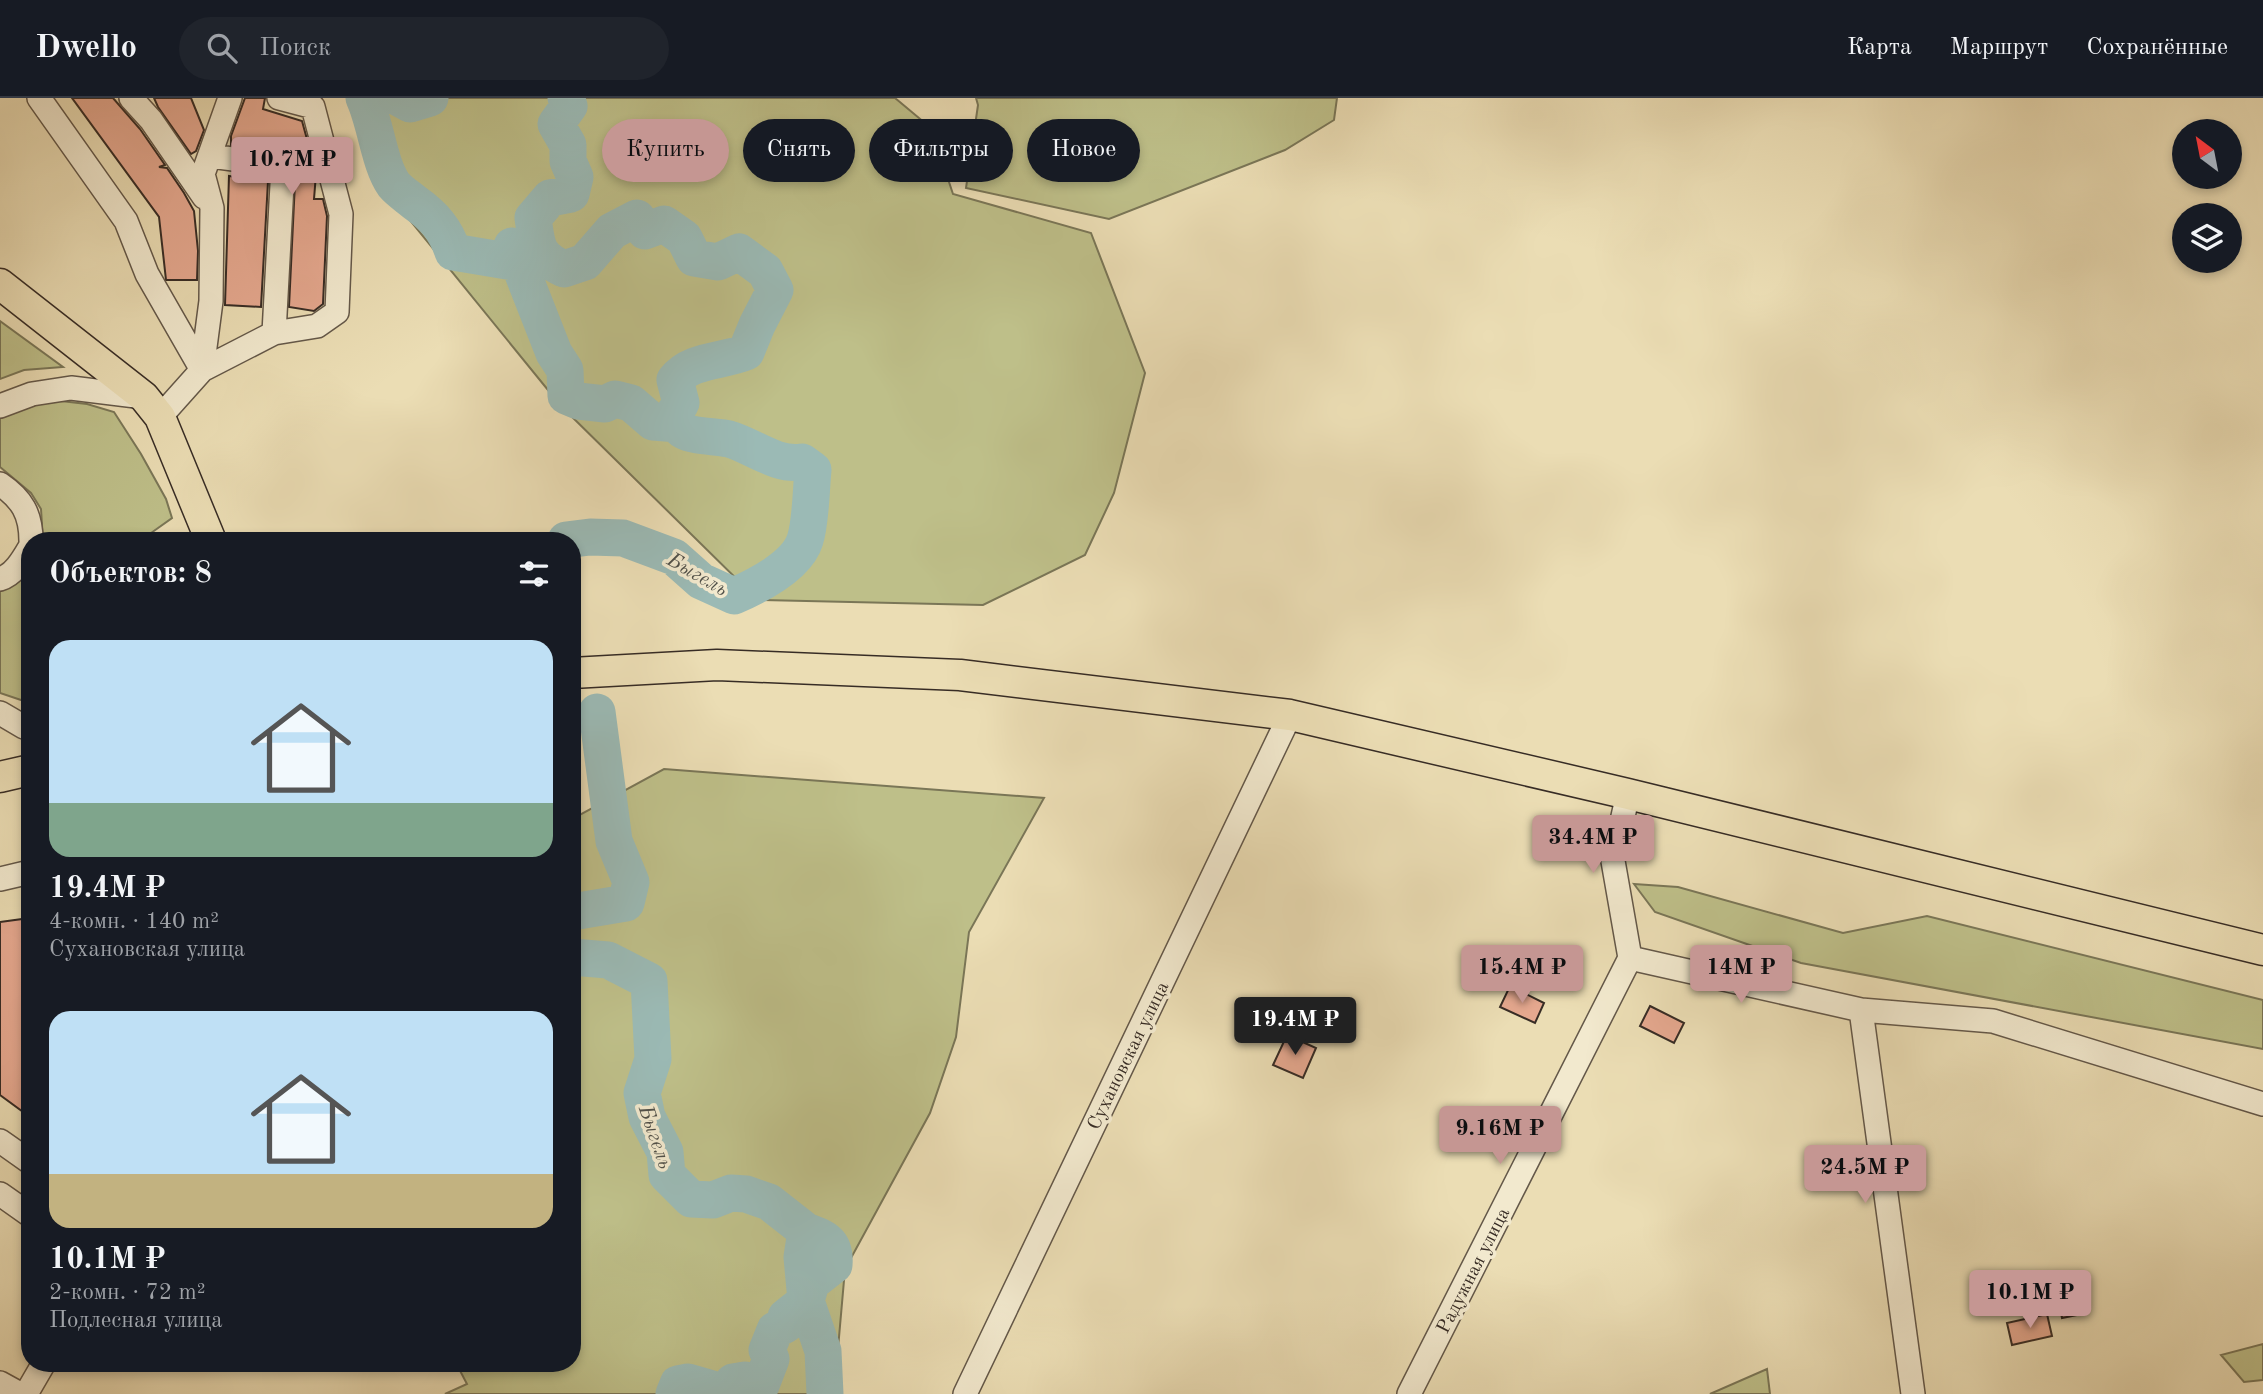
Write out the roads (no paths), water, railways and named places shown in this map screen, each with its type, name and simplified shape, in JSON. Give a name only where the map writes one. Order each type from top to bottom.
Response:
[{"type":"main road","points":[[0,284],[152,407],[207,532]]},
{"type":"main road","points":[[581,673],[717,665],[960,675],[1290,715],[1628,794],[2263,950]]},
{"type":"main road","points":[[0,777],[21,772]]},
{"type":"street","points":[[39,98],[126,221],[147,274],[202,370]]},
{"type":"street","points":[[131,98],[150,120],[212,208]]},
{"type":"street","points":[[202,370],[211,301],[212,208],[204,174],[230,98]]},
{"type":"street","points":[[0,406],[32,394],[71,388],[152,407],[202,370],[275,333],[317,326],[337,312],[341,214],[313,107],[279,98]]},
{"type":"street","points":[[211,156],[282,166],[275,333]]},
{"type":"street","points":[[0,484],[15,494],[28,515],[31,532]]},
{"type":"street","points":[[0,579],[6,577],[21,561]]},
{"type":"street","points":[[0,713],[21,725]]},
{"type":"street","name":"Сухановская улица","points":[[965,1394],[1290,715]]},
{"type":"street","points":[[1628,794],[1613,861],[1630,958],[1861,1010],[1993,1021],[2263,1104]]},
{"type":"street","points":[[0,878],[21,874]]},
{"type":"street","name":"Радужная улица","points":[[1409,1394],[1630,958]]},
{"type":"street","points":[[1861,1010],[1913,1394]]},
{"type":"street","points":[[0,1141],[21,1156]]},
{"type":"street","points":[[0,1194],[21,1209]]},
{"type":"street","points":[[26,1394],[39,1372]]},
{"type":"street","points":[[0,1382],[20,1394]]},
{"type":"waterway","name":"Быгель","points":[[364,98],[389,176],[396,187],[438,224],[453,252],[519,263]]},
{"type":"waterway","name":"Быгель","points":[[399,98],[410,104],[430,98]]},
{"type":"waterway","name":"Быгель","points":[[566,98],[569,106],[556,124],[568,145],[568,161],[575,177],[571,194],[550,198],[533,218],[539,249],[548,259],[564,269],[585,262],[612,231],[637,218],[645,231],[664,224],[684,238],[694,258],[718,262],[739,252],[765,271],[775,290],[746,352],[698,365],[682,373],[675,380],[681,403],[675,412],[680,428],[688,433],[729,439],[783,461],[802,462],[813,470],[808,524],[801,549],[785,567],[734,596],[701,581],[674,557],[623,538],[581,538]]},
{"type":"waterway","name":"Быгель","points":[[513,248],[512,246],[554,353],[565,370],[566,396],[578,401],[605,404],[615,399],[631,403],[653,422],[678,424]]},
{"type":"waterway","name":"Быгель","points":[[581,910],[626,903],[631,882],[614,841],[597,712]]},
{"type":"waterway","name":"Быгель","points":[[581,958],[608,960],[649,981],[653,1059],[642,1093],[647,1117],[665,1152],[667,1175],[691,1199],[713,1200],[731,1193],[746,1194],[769,1202],[806,1231],[802,1257],[806,1301],[823,1351],[825,1394]]},
{"type":"waterway","name":"Быгель","points":[[674,1394],[678,1384],[688,1382],[726,1393],[733,1390],[733,1382],[745,1380],[761,1385],[771,1359],[767,1350],[775,1330],[785,1325],[786,1317],[806,1301],[811,1283],[834,1265],[833,1251],[828,1242],[806,1231]]}]
